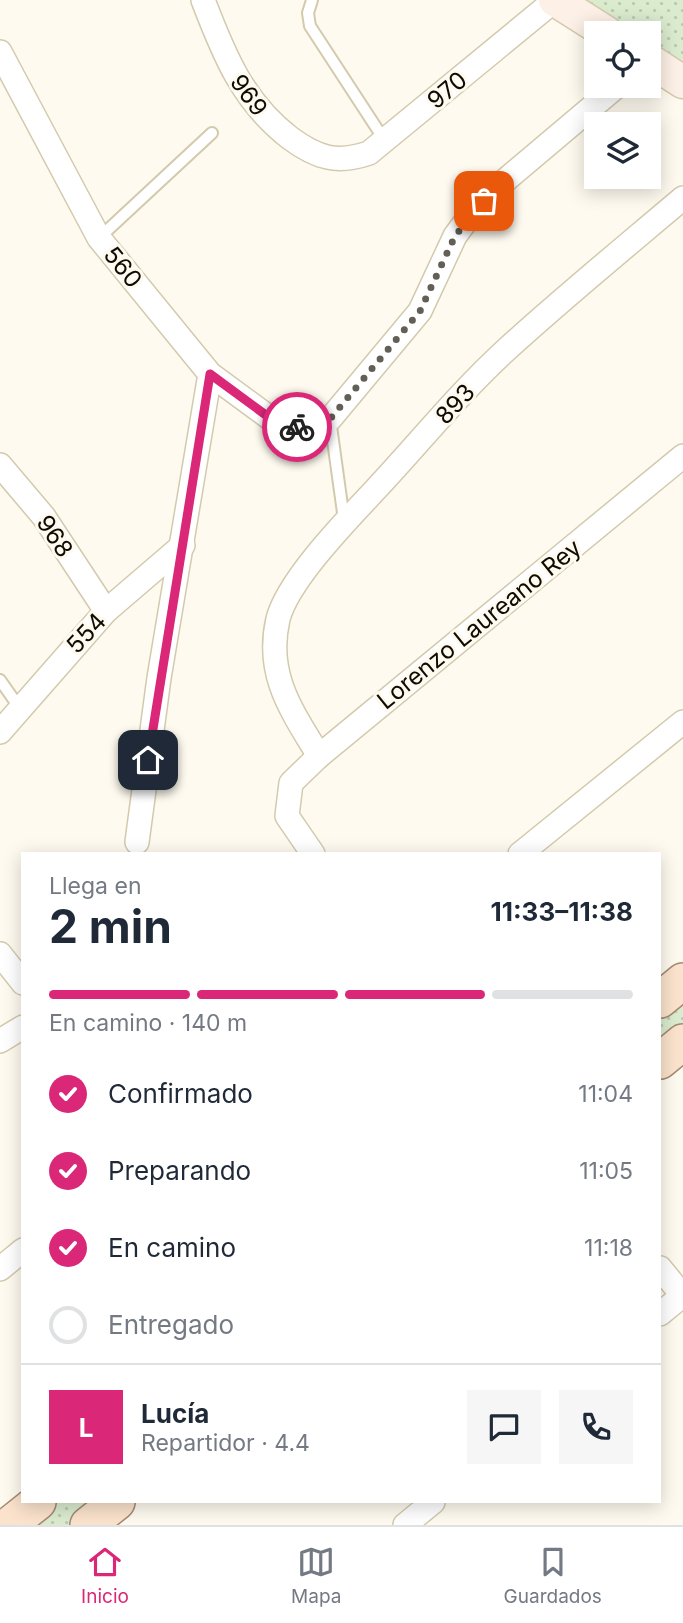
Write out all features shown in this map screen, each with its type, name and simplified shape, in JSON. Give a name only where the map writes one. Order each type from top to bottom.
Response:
[{"type":"main road","points":[[661,999],[683,981]]},
{"type":"main road","points":[[661,1060],[683,1042]]},
{"type":"main road","points":[[9,1525],[37,1503]]},
{"type":"main road","points":[[88,1525],[116,1503]]},
{"type":"street","name":"969","points":[[203,0],[226,62],[251,101],[267,120],[310,153],[330,160]]},
{"type":"street","name":"970","points":[[330,160],[350,160],[369,153],[555,0]]},
{"type":"street","points":[[555,0],[588,21]]},
{"type":"street","name":"560","points":[[0,52],[99,238],[210,374],[274,421],[304,429],[330,419]]},
{"type":"street","points":[[661,68],[683,82]]},
{"type":"street","points":[[330,419],[420,311],[455,236],[472,213],[495,189],[603,98]]},
{"type":"street","name":"893","points":[[319,756],[284,697],[274,647],[278,619],[286,598],[344,523],[505,351],[683,198]]},
{"type":"street","points":[[137,842],[159,678],[210,374]]},
{"type":"street","name":"Lorenzo Laureano Rey","points":[[300,849],[287,816],[291,783],[319,756],[683,456]]},
{"type":"street","name":"968","points":[[0,465],[44,517],[106,611]]},
{"type":"street","name":"554","points":[[0,732],[19,707],[106,611],[183,545]]},
{"type":"street","points":[[522,852],[683,722]]},
{"type":"street","points":[[0,954],[21,980]]},
{"type":"street","points":[[0,1041],[21,1028]]},
{"type":"street","points":[[661,1269],[683,1296],[661,1313]]},
{"type":"street","points":[[405,1525],[432,1503]]},
{"type":"lane","points":[[311,0],[308,13],[310,26],[385,141]]},
{"type":"lane","points":[[99,238],[212,133]]},
{"type":"lane","points":[[330,419],[344,523]]},
{"type":"lane","points":[[0,680],[19,707]]},
{"type":"green space","points":[[555,0],[683,0],[683,82],[661,68],[661,21],[588,21]]},
{"type":"green space","points":[[683,981],[683,1042],[661,1060],[661,999]]},
{"type":"green space","points":[[37,1503],[116,1503],[88,1525],[9,1525]]},
{"type":"way so far","points":[[297,427],[304,429],[330,419],[420,311],[435,284],[455,236],[484,201]]},
{"type":"route","points":[[148,760],[159,678],[210,374],[274,421],[297,427]]}]
